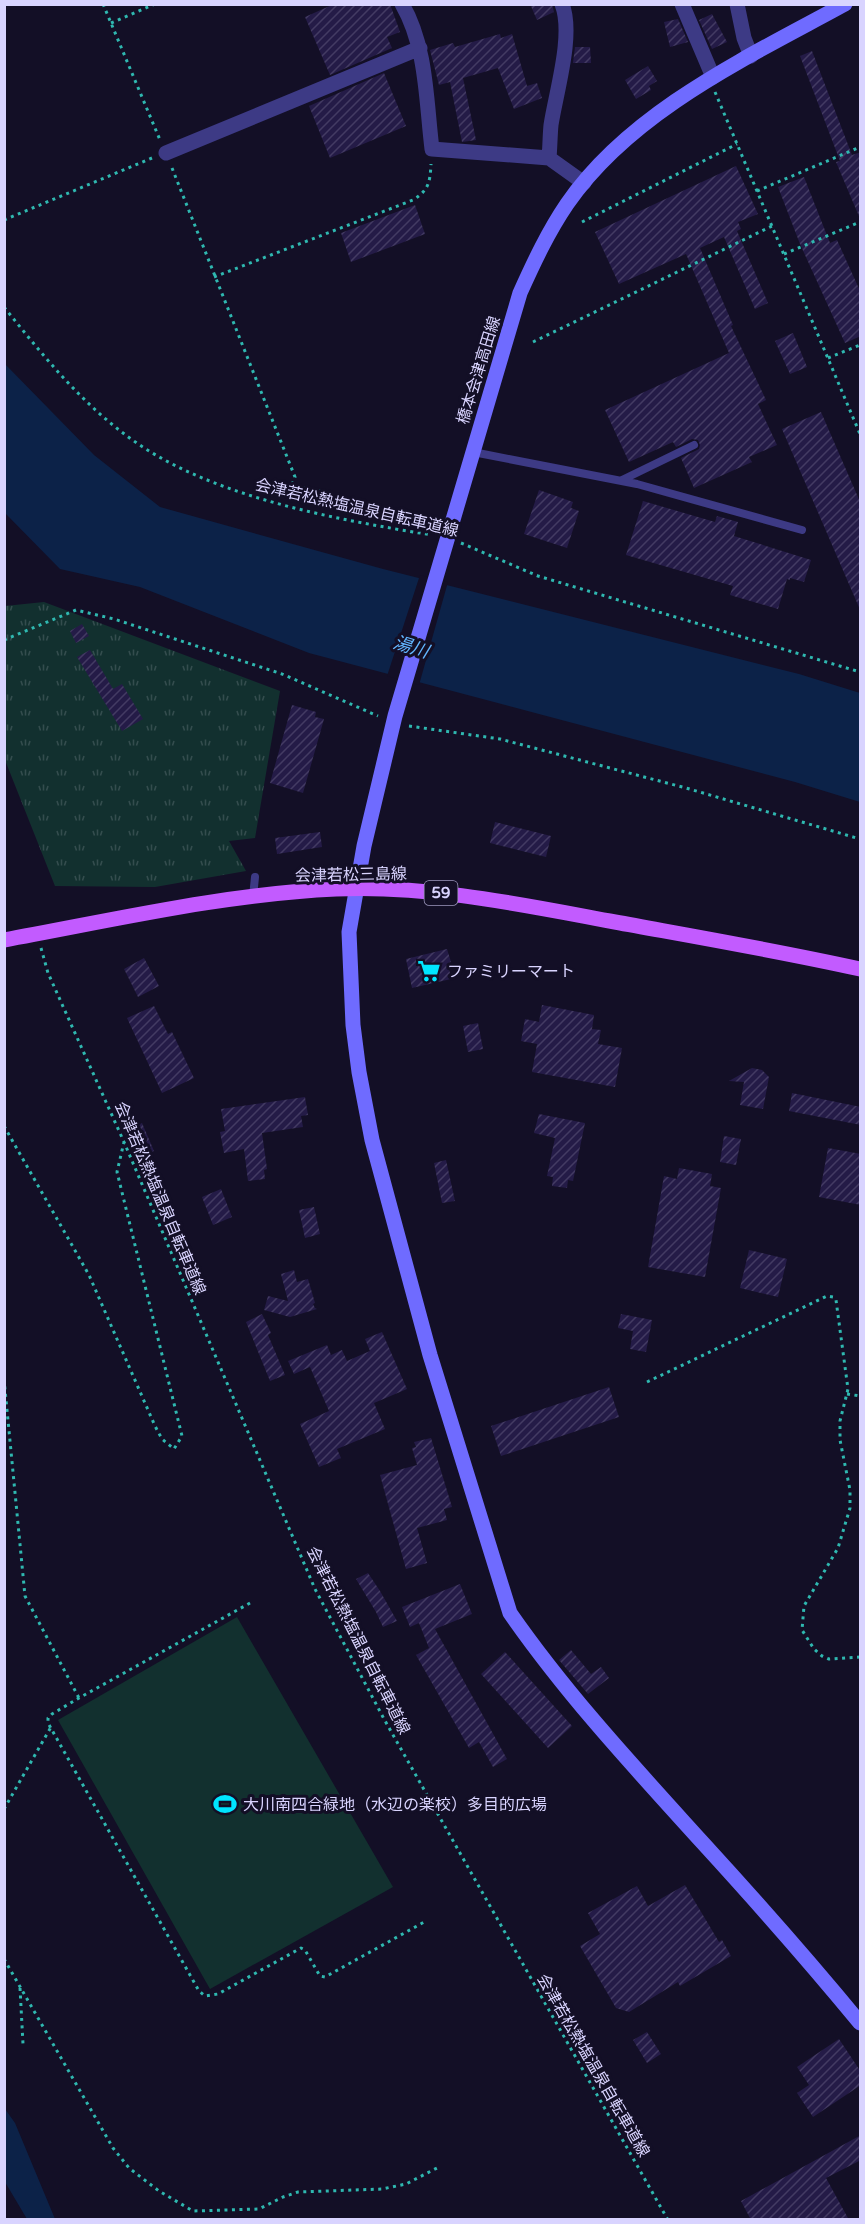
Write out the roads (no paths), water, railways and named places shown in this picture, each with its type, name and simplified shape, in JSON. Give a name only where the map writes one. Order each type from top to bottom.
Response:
[{"type":"main road","name":"会津若松三島線","points":[[12,938],[253,897],[356,889],[424,891],[479,898],[861,969]]},
{"type":"street","points":[[402,4],[411,20],[420,48],[432,149],[549,158],[584,183]]},
{"type":"street","points":[[549,158],[551,127],[566,35],[566,14],[562,4]]},
{"type":"street","points":[[682,4],[711,78]]},
{"type":"street","points":[[738,4],[744,38],[751,56]]},
{"type":"street","name":"橋本会津高田線","points":[[845,4],[711,78],[649,122],[623,143],[584,183],[541,245],[520,293],[447,541],[387,716],[349,932],[351,992],[359,1072],[372,1140],[430,1355],[510,1613],[534,1648],[638,1772],[861,2023]]},
{"type":"street","points":[[166,153],[420,48]]},
{"type":"lane","points":[[620,481],[694,446]]},
{"type":"lane","points":[[472,452],[620,481],[802,530]]},
{"type":"lane","points":[[253,897],[255,877]]},
{"type":"water","name":"湯川","points":[[4,363],[94,455],[160,507],[383,569],[799,674],[860,693],[860,802],[795,782],[309,653],[140,587],[60,569],[5,513]]},
{"type":"water","points":[[5,2109],[15,2123],[55,2219],[27,2219],[5,2182]]},
{"type":"place","name":"ファミリーマート","points":[[429,971]]},
{"type":"place","name":"大川南四合緑地（水辺の楽校）多目的広場","points":[[225,1804]]}]
